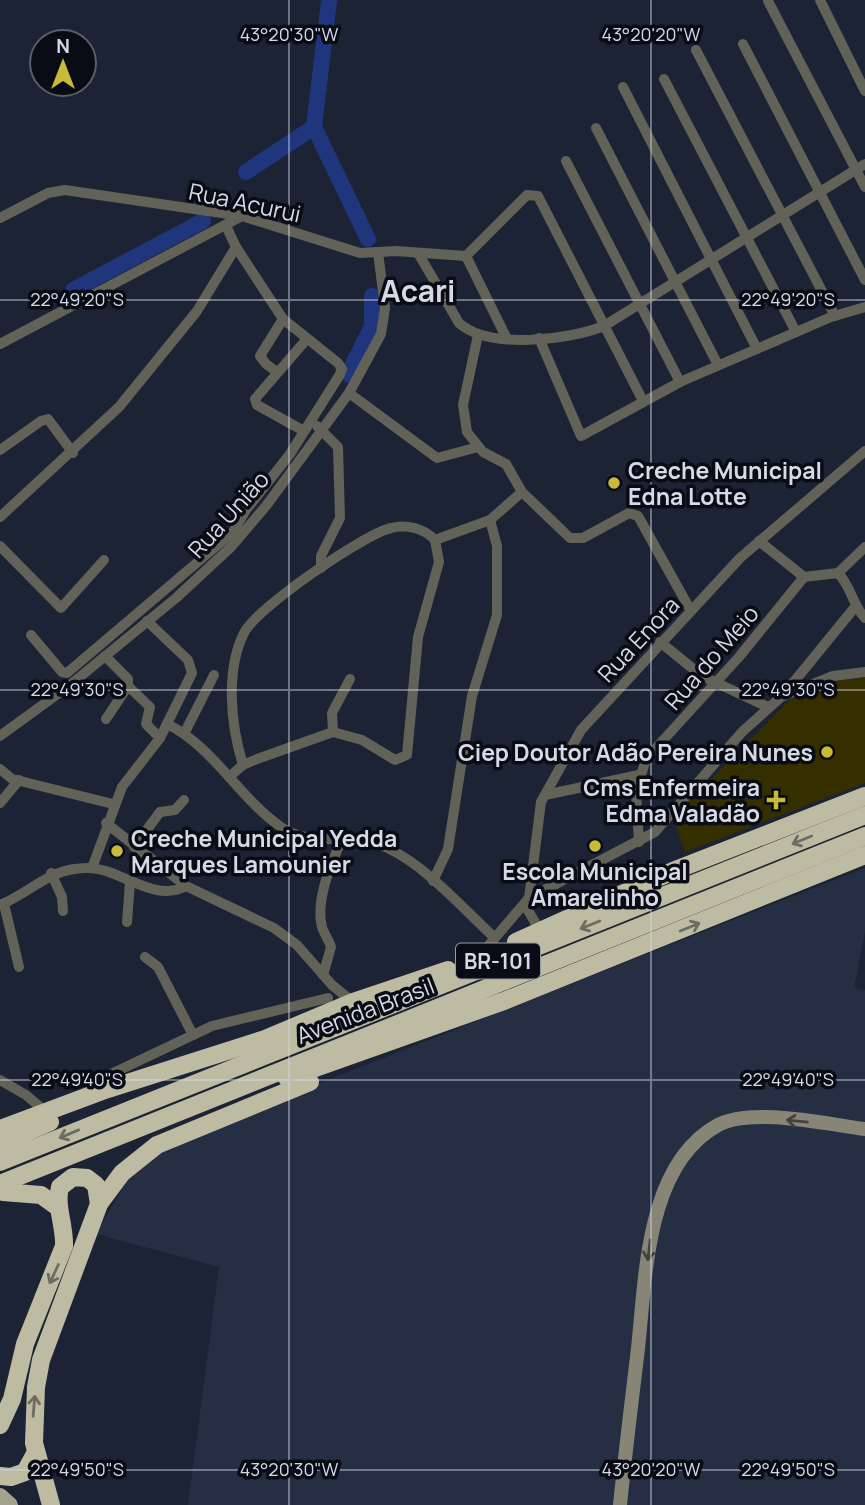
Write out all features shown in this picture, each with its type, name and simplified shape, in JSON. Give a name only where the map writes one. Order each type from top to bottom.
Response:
[{"type":"highway","name":"Avenida Brasil","points":[[0,1129],[102,1091],[265,1039],[327,1005],[354,1002],[476,960],[673,871],[865,796]]},
{"type":"highway","name":"Avenida Brasil","points":[[0,1162],[865,815]]},
{"type":"highway","name":"Avenida Brasil","points":[[1,1190],[297,1062],[865,836]]},
{"type":"highway","points":[[744,904],[777,881],[865,846]]},
{"type":"highway","name":"Avenida Brasil","points":[[1,1190],[278,1081],[470,1013],[865,855]]},
{"type":"highway","points":[[297,1062],[320,1060],[470,1013]]},
{"type":"highway","name":"Avenida Brasil","points":[[41,1360],[99,1204],[117,1179],[138,1158],[188,1131],[393,1048],[414,1033]]},
{"type":"highway","points":[[132,1107],[191,1074],[265,1039]]},
{"type":"highway","name":"Avenida Brasil","points":[[0,1144],[152,1077]]},
{"type":"highway","points":[[0,1425],[15,1390],[25,1344],[64,1246],[60,1187],[74,1177],[92,1181],[96,1185],[99,1204]]},
{"type":"highway","points":[[1,1190],[41,1195],[60,1208]]},
{"type":"highway","points":[[0,1401],[15,1390],[41,1360]]},
{"type":"highway","points":[[41,1360],[33,1415],[36,1452],[51,1505]]},
{"type":"highway","points":[[0,1476],[10,1477],[25,1472],[36,1452]]},
{"type":"main road","points":[[0,1496],[9,1505]]},
{"type":"street","points":[[820,0],[865,91]]},
{"type":"street","points":[[768,1],[860,167],[865,187]]},
{"type":"street","points":[[743,44],[865,280]]},
{"type":"street","points":[[696,50],[835,316]]},
{"type":"street","points":[[664,79],[796,332]]},
{"type":"street","points":[[623,88],[757,349]]},
{"type":"street","points":[[596,128],[718,365]]},
{"type":"street","points":[[566,161],[680,382]]},
{"type":"street","points":[[418,253],[459,323],[478,335],[507,339],[579,335],[604,326],[860,167]]},
{"type":"street","name":"Rua Acurui","points":[[0,218],[56,190],[242,216],[360,253],[466,256]]},
{"type":"street","points":[[507,339],[466,256],[527,195],[535,194],[541,199],[643,401]]},
{"type":"street","points":[[0,344],[242,216]]},
{"type":"street","points":[[31,635],[62,672],[67,673],[109,648],[168,587],[190,577],[233,532],[304,431],[342,369],[283,319],[236,247],[226,226]]},
{"type":"street","points":[[0,517],[74,453],[119,407],[186,326],[236,247]]},
{"type":"street","name":"Rua União","points":[[0,736],[176,597],[190,577],[251,524],[349,393],[369,359],[384,322],[378,253]]},
{"type":"street","points":[[539,338],[578,436],[584,436],[680,382],[835,316],[865,307]]},
{"type":"street","points":[[277,372],[260,356],[283,319]]},
{"type":"street","points":[[478,335],[467,379],[463,415],[467,432],[478,447],[506,464],[522,492],[564,533],[576,540],[622,515],[634,513],[640,519],[691,611]]},
{"type":"street","points":[[304,431],[255,402],[256,396],[306,340]]},
{"type":"street","points":[[349,393],[438,458],[478,447]]},
{"type":"street","points":[[0,450],[41,421],[48,419],[74,453]]},
{"type":"street","points":[[310,421],[334,441],[339,453],[337,490],[341,511],[339,523],[321,555],[321,568]]},
{"type":"street","name":"Rua Enora","points":[[527,901],[536,830],[545,795],[581,730],[660,642],[759,541],[865,452]]},
{"type":"street","points":[[435,540],[490,520],[522,492]]},
{"type":"street","points":[[433,881],[448,849],[472,696],[497,615],[497,546],[490,520]]},
{"type":"street","points":[[229,777],[243,765],[333,732],[362,740],[396,760],[407,755],[418,637],[439,562],[435,540],[415,528],[391,528],[321,568],[257,616],[242,635],[237,653],[232,713],[243,765]]},
{"type":"street","points":[[759,541],[804,577],[838,573],[865,547]]},
{"type":"street","points":[[0,546],[61,608],[104,560]]},
{"type":"street","points":[[838,573],[848,586],[855,607],[865,618]]},
{"type":"street","name":"Rua do Meio","points":[[639,842],[636,809],[639,775],[651,752],[715,684],[804,577]]},
{"type":"street","points":[[168,587],[176,597]]},
{"type":"street","points":[[781,697],[855,607]]},
{"type":"street","points":[[92,868],[113,804],[122,787],[160,738],[189,682],[192,664],[147,621]]},
{"type":"street","points":[[660,642],[715,684],[768,707]]},
{"type":"street","points":[[106,719],[128,686],[127,674],[109,648]]},
{"type":"street","points":[[476,960],[527,901],[639,842],[663,825],[768,707],[781,697],[813,682],[865,672]]},
{"type":"street","points":[[185,733],[214,676]]},
{"type":"street","points":[[333,732],[332,713],[350,679]]},
{"type":"street","points":[[128,686],[150,708],[146,724],[160,738]]},
{"type":"street","points":[[167,723],[185,733],[261,812],[282,828],[295,834],[360,841],[387,848],[433,881],[495,938]]},
{"type":"street","points":[[0,769],[19,780],[113,804]]},
{"type":"street","points":[[545,795],[639,775]]},
{"type":"street","points":[[0,803],[19,780]]},
{"type":"street","points":[[134,847],[160,812],[175,810],[184,800]]},
{"type":"street","points":[[106,823],[186,886],[274,928],[297,945],[332,985],[354,1002]]},
{"type":"street","points":[[323,975],[331,947],[323,928],[323,900],[328,873],[341,841]]},
{"type":"street","points":[[19,967],[2,904],[51,873],[92,868],[167,892],[186,886]]},
{"type":"street","points":[[51,873],[62,897],[63,911]]},
{"type":"street","points":[[127,922],[130,882]]},
{"type":"street","points":[[527,901],[540,931]]},
{"type":"street","points":[[145,957],[158,967],[193,1035]]},
{"type":"street","points":[[102,1091],[105,1080],[111,1074],[212,1026],[327,1005],[332,985]]},
{"type":"street","points":[[148,1058],[152,1077]]},
{"type":"street","points":[[0,1080],[26,1095],[47,1112]]},
{"type":"street","points":[[620,1505],[652,1232],[670,1180],[682,1159],[718,1125],[739,1118],[865,1129]]},
{"type":"shaded area","points":[[865,677],[865,783],[685,852],[673,817],[789,701],[827,683]]},
{"type":"shaded area","points":[[865,868],[865,932],[854,988],[865,990],[865,1505],[188,1505],[219,1267],[96,1234],[134,1168],[170,1142]]},
{"type":"waterway","points":[[329,0],[314,127],[368,239]]},
{"type":"waterway","points":[[246,172],[314,127]]},
{"type":"waterway","points":[[73,290],[203,221]]},
{"type":"waterway","points":[[348,374],[372,326],[372,296]]},
{"type":"place","name":"Creche Municipal Edna Lotte","points":[[614,483]]},
{"type":"place","name":"Ciep Doutor Adão Pereira Nunes","points":[[827,752]]},
{"type":"place","name":"Cms Enfermeira Edma Valadão","points":[[776,800]]},
{"type":"place","name":"Escola Municipal Amarelinho","points":[[595,846]]},
{"type":"place","name":"Creche Municipal Yedda Marques Lamounier","points":[[117,851]]},
{"type":"district","name":"Acari","points":[[418,290]]}]
